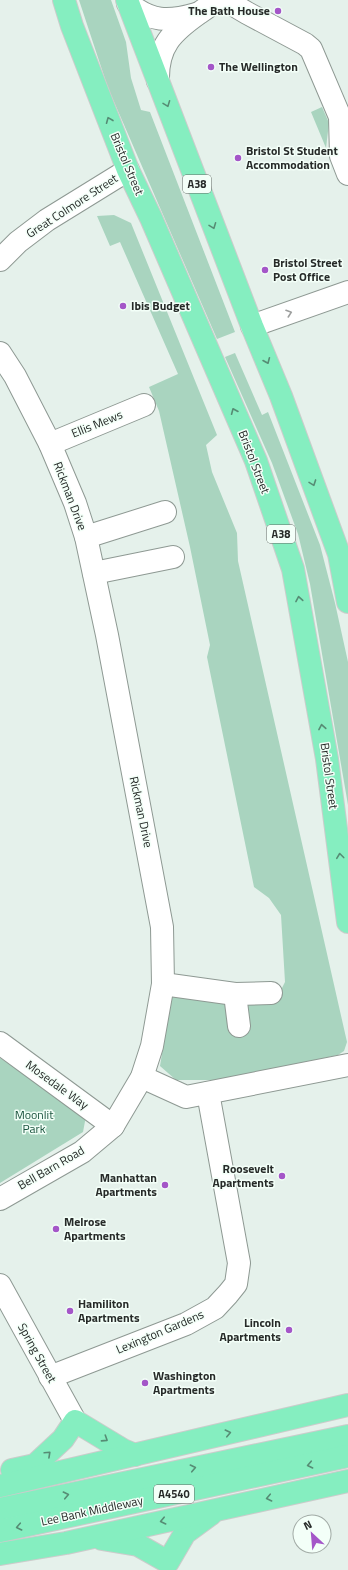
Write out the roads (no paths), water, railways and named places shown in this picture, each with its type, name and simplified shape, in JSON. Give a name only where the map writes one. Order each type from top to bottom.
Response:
[{"type":"highway","points":[[57,0],[72,26]]},
{"type":"highway","name":"A38","points":[[64,0],[72,26]]},
{"type":"highway","name":"A38","points":[[127,2],[252,326],[281,396],[339,554],[348,602]]},
{"type":"highway","name":"Bristol Street","points":[[72,26],[128,170],[151,218],[256,461],[293,570],[327,759],[348,922]]},
{"type":"highway","points":[[0,1486],[348,1405]]},
{"type":"highway","points":[[282,1421],[348,1415]]},
{"type":"highway","points":[[0,1473],[35,1465],[63,1439],[75,1421],[123,1450],[135,1455]]},
{"type":"highway","name":"Lee Bank Middleway","points":[[0,1509],[348,1436]]},
{"type":"highway","name":"Lee Bank Middleway","points":[[0,1531],[348,1456]]},
{"type":"highway","points":[[0,1554],[89,1538],[348,1481]]},
{"type":"highway","points":[[89,1538],[138,1545],[168,1566],[185,1533],[216,1509]]},
{"type":"street","points":[[225,0],[247,14],[305,44],[311,49],[340,117],[341,156],[348,174]]},
{"type":"street","points":[[127,2],[137,11],[147,16],[178,20],[207,6]]},
{"type":"street","points":[[158,81],[158,67],[161,52],[178,30],[207,6]]},
{"type":"street","name":"Great Colmore Street","points":[[0,260],[18,242],[47,220],[128,170]]},
{"type":"street","points":[[252,326],[348,292]]},
{"type":"street","name":"Rickman Drive","points":[[0,353],[15,376],[50,444],[75,503],[86,536],[94,573],[161,920],[163,984],[152,1046],[142,1077]]},
{"type":"street","name":"Ellis Mews","points":[[50,444],[144,405]]},
{"type":"street","points":[[86,536],[165,512]]},
{"type":"street","points":[[94,573],[173,557]]},
{"type":"street","points":[[163,984],[235,994],[271,993]]},
{"type":"street","points":[[235,994],[239,1026]]},
{"type":"street","name":"Mosedale Way","points":[[0,1043],[113,1126]]},
{"type":"street","points":[[142,1077],[186,1097],[348,1065]]},
{"type":"street","name":"Bell Barn Road","points":[[0,1198],[82,1152],[113,1126],[142,1077]]},
{"type":"street","name":"Lexington Gardens","points":[[50,1377],[186,1324],[215,1308],[236,1284],[239,1263],[208,1093]]},
{"type":"street","name":"Spring Street","points":[[0,1285],[6,1308],[50,1377],[75,1421]]},
{"type":"place","name":"The Bath House","points":[[278,11]]},
{"type":"place","name":"The Wellington","points":[[211,67]]},
{"type":"place","name":"Bristol St Student Accommodation","points":[[238,158]]},
{"type":"place","name":"Bristol Street Post Office","points":[[265,270]]},
{"type":"place","name":"Ibis Budget","points":[[123,306]]},
{"type":"place","name":"Roosevelt Apartments","points":[[282,1176]]},
{"type":"place","name":"Manhattan Apartments","points":[[165,1185]]},
{"type":"place","name":"Melrose Apartments","points":[[56,1229]]},
{"type":"place","name":"Hamiliton Apartments","points":[[70,1311]]},
{"type":"place","name":"Lincoln Apartments","points":[[289,1330]]},
{"type":"place","name":"Washington Apartments","points":[[145,1383]]},
{"type":"park label","name":"Moonlit Park","points":[[34,1122]]}]
